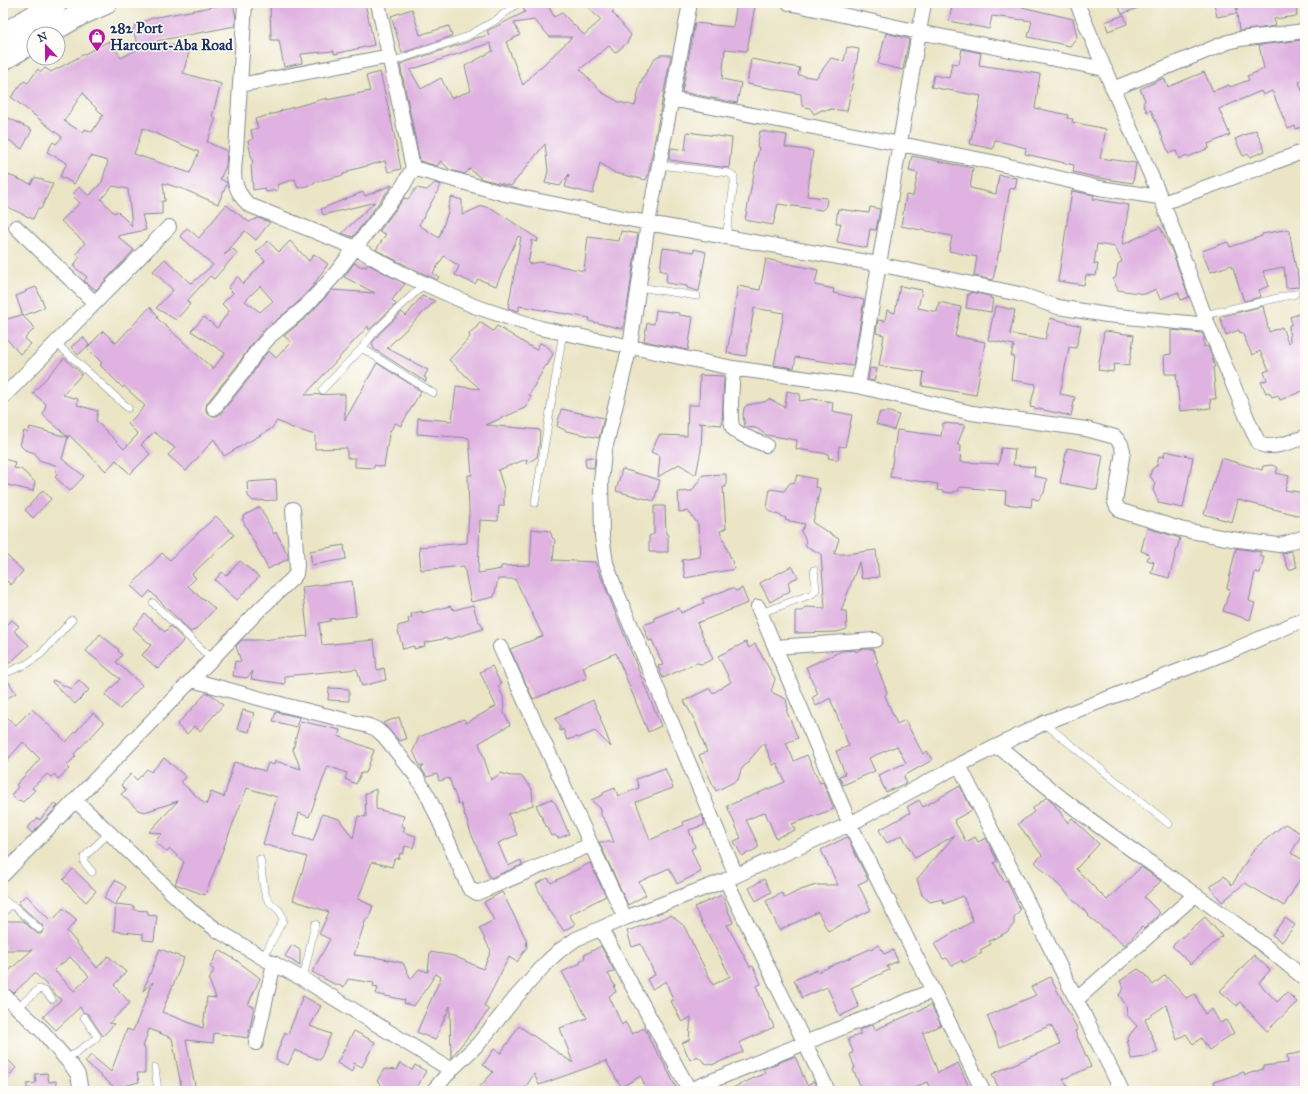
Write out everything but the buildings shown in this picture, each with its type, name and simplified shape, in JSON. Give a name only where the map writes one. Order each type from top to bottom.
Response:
[{"type":"highway","points":[[3,35],[56,3]]},
{"type":"highway","points":[[60,26],[79,15],[106,3]]},
{"type":"highway","points":[[3,59],[26,46]]},
{"type":"street","points":[[245,3],[236,150],[233,174],[236,186],[243,199],[249,205],[356,248],[424,284],[481,308],[534,326],[733,368],[858,386],[972,413],[1086,430],[1115,437],[1121,444],[1123,451],[1114,502],[1121,511],[1180,529],[1231,539],[1278,544],[1287,543],[1305,537]]},
{"type":"street","points":[[214,408],[271,335],[303,309],[332,278],[404,186],[414,168],[378,3]]},
{"type":"street","points":[[690,3],[648,223],[630,346],[604,453],[601,482],[603,550],[615,588],[731,877],[805,1044],[828,1091]]},
{"type":"street","points":[[789,3],[919,32],[1105,70]]},
{"type":"street","points":[[858,386],[924,3]]},
{"type":"street","points":[[1077,3],[1161,200],[1206,320],[1253,432],[1259,442],[1266,446],[1277,445],[1305,438]]},
{"type":"street","points":[[1113,89],[1228,42],[1240,39],[1305,31]]},
{"type":"street","points":[[240,85],[391,59]]},
{"type":"street","points":[[671,99],[899,145],[997,163],[1099,188],[1161,200],[1305,151]]},
{"type":"street","points":[[414,168],[506,194],[648,223],[878,264],[1019,294],[1058,307],[1107,315],[1206,320]]},
{"type":"street","points":[[16,227],[95,303]]},
{"type":"street","points":[[3,397],[169,227]]},
{"type":"street","points":[[733,368],[731,419],[733,428],[739,433],[766,445]]},
{"type":"street","points":[[3,875],[261,608],[296,574],[297,565],[293,509]]},
{"type":"street","points":[[759,610],[850,824],[983,1091]]},
{"type":"street","points":[[433,1091],[479,1043],[516,997],[548,961],[576,939],[625,918],[731,877],[850,824],[959,765],[1044,723],[1236,649],[1305,619]]},
{"type":"street","points":[[775,647],[875,640]]},
{"type":"street","points":[[500,647],[590,845],[625,918]]},
{"type":"street","points":[[192,680],[376,729],[396,750],[416,776],[429,798],[469,888],[477,893],[590,845]]},
{"type":"street","points":[[998,746],[1068,803],[1286,962],[1305,979]]},
{"type":"street","points":[[959,765],[1122,1091]]},
{"type":"street","points":[[76,801],[190,910],[217,930],[303,979],[452,1070]]},
{"type":"street","points":[[1076,1000],[1195,895]]},
{"type":"street","points":[[601,929],[688,1091],[932,991]]},
{"type":"street","points":[[256,1043],[268,960]]},
{"type":"street","points":[[3,994],[44,1032],[67,1059],[78,1075],[81,1091]]},
{"type":"lane","points":[[391,59],[466,37],[496,20],[518,3]]},
{"type":"lane","points":[[659,165],[729,173],[734,177],[726,237]]},
{"type":"lane","points":[[322,390],[362,348],[376,330],[424,284]]},
{"type":"lane","points":[[638,287],[697,296]]},
{"type":"lane","points":[[1206,320],[1295,294]]},
{"type":"lane","points":[[536,503],[563,332]]},
{"type":"lane","points":[[56,343],[128,408]]},
{"type":"lane","points":[[362,348],[433,393]]},
{"type":"lane","points":[[759,610],[812,594],[816,590],[814,570]]},
{"type":"lane","points":[[153,603],[212,659]]},
{"type":"lane","points":[[3,674],[27,664],[41,654],[72,620]]},
{"type":"lane","points":[[1044,723],[1169,824]]},
{"type":"lane","points":[[92,872],[84,862],[84,857],[109,833]]},
{"type":"lane","points":[[260,859],[266,896],[270,903],[280,911],[283,920],[268,960]]},
{"type":"lane","points":[[3,900],[10,906],[15,907],[39,929]]},
{"type":"lane","points":[[3,913],[10,906]]},
{"type":"lane","points":[[303,979],[315,924]]},
{"type":"lane","points":[[17,1008],[39,989],[44,991],[52,999]]},
{"type":"lane","points":[[67,1059],[97,1036],[84,1017]]},
{"type":"lane","points":[[155,1068],[158,1091]]},
{"type":"place","name":"282 Port Harcourt-Aba Road","points":[[97,52]]}]
